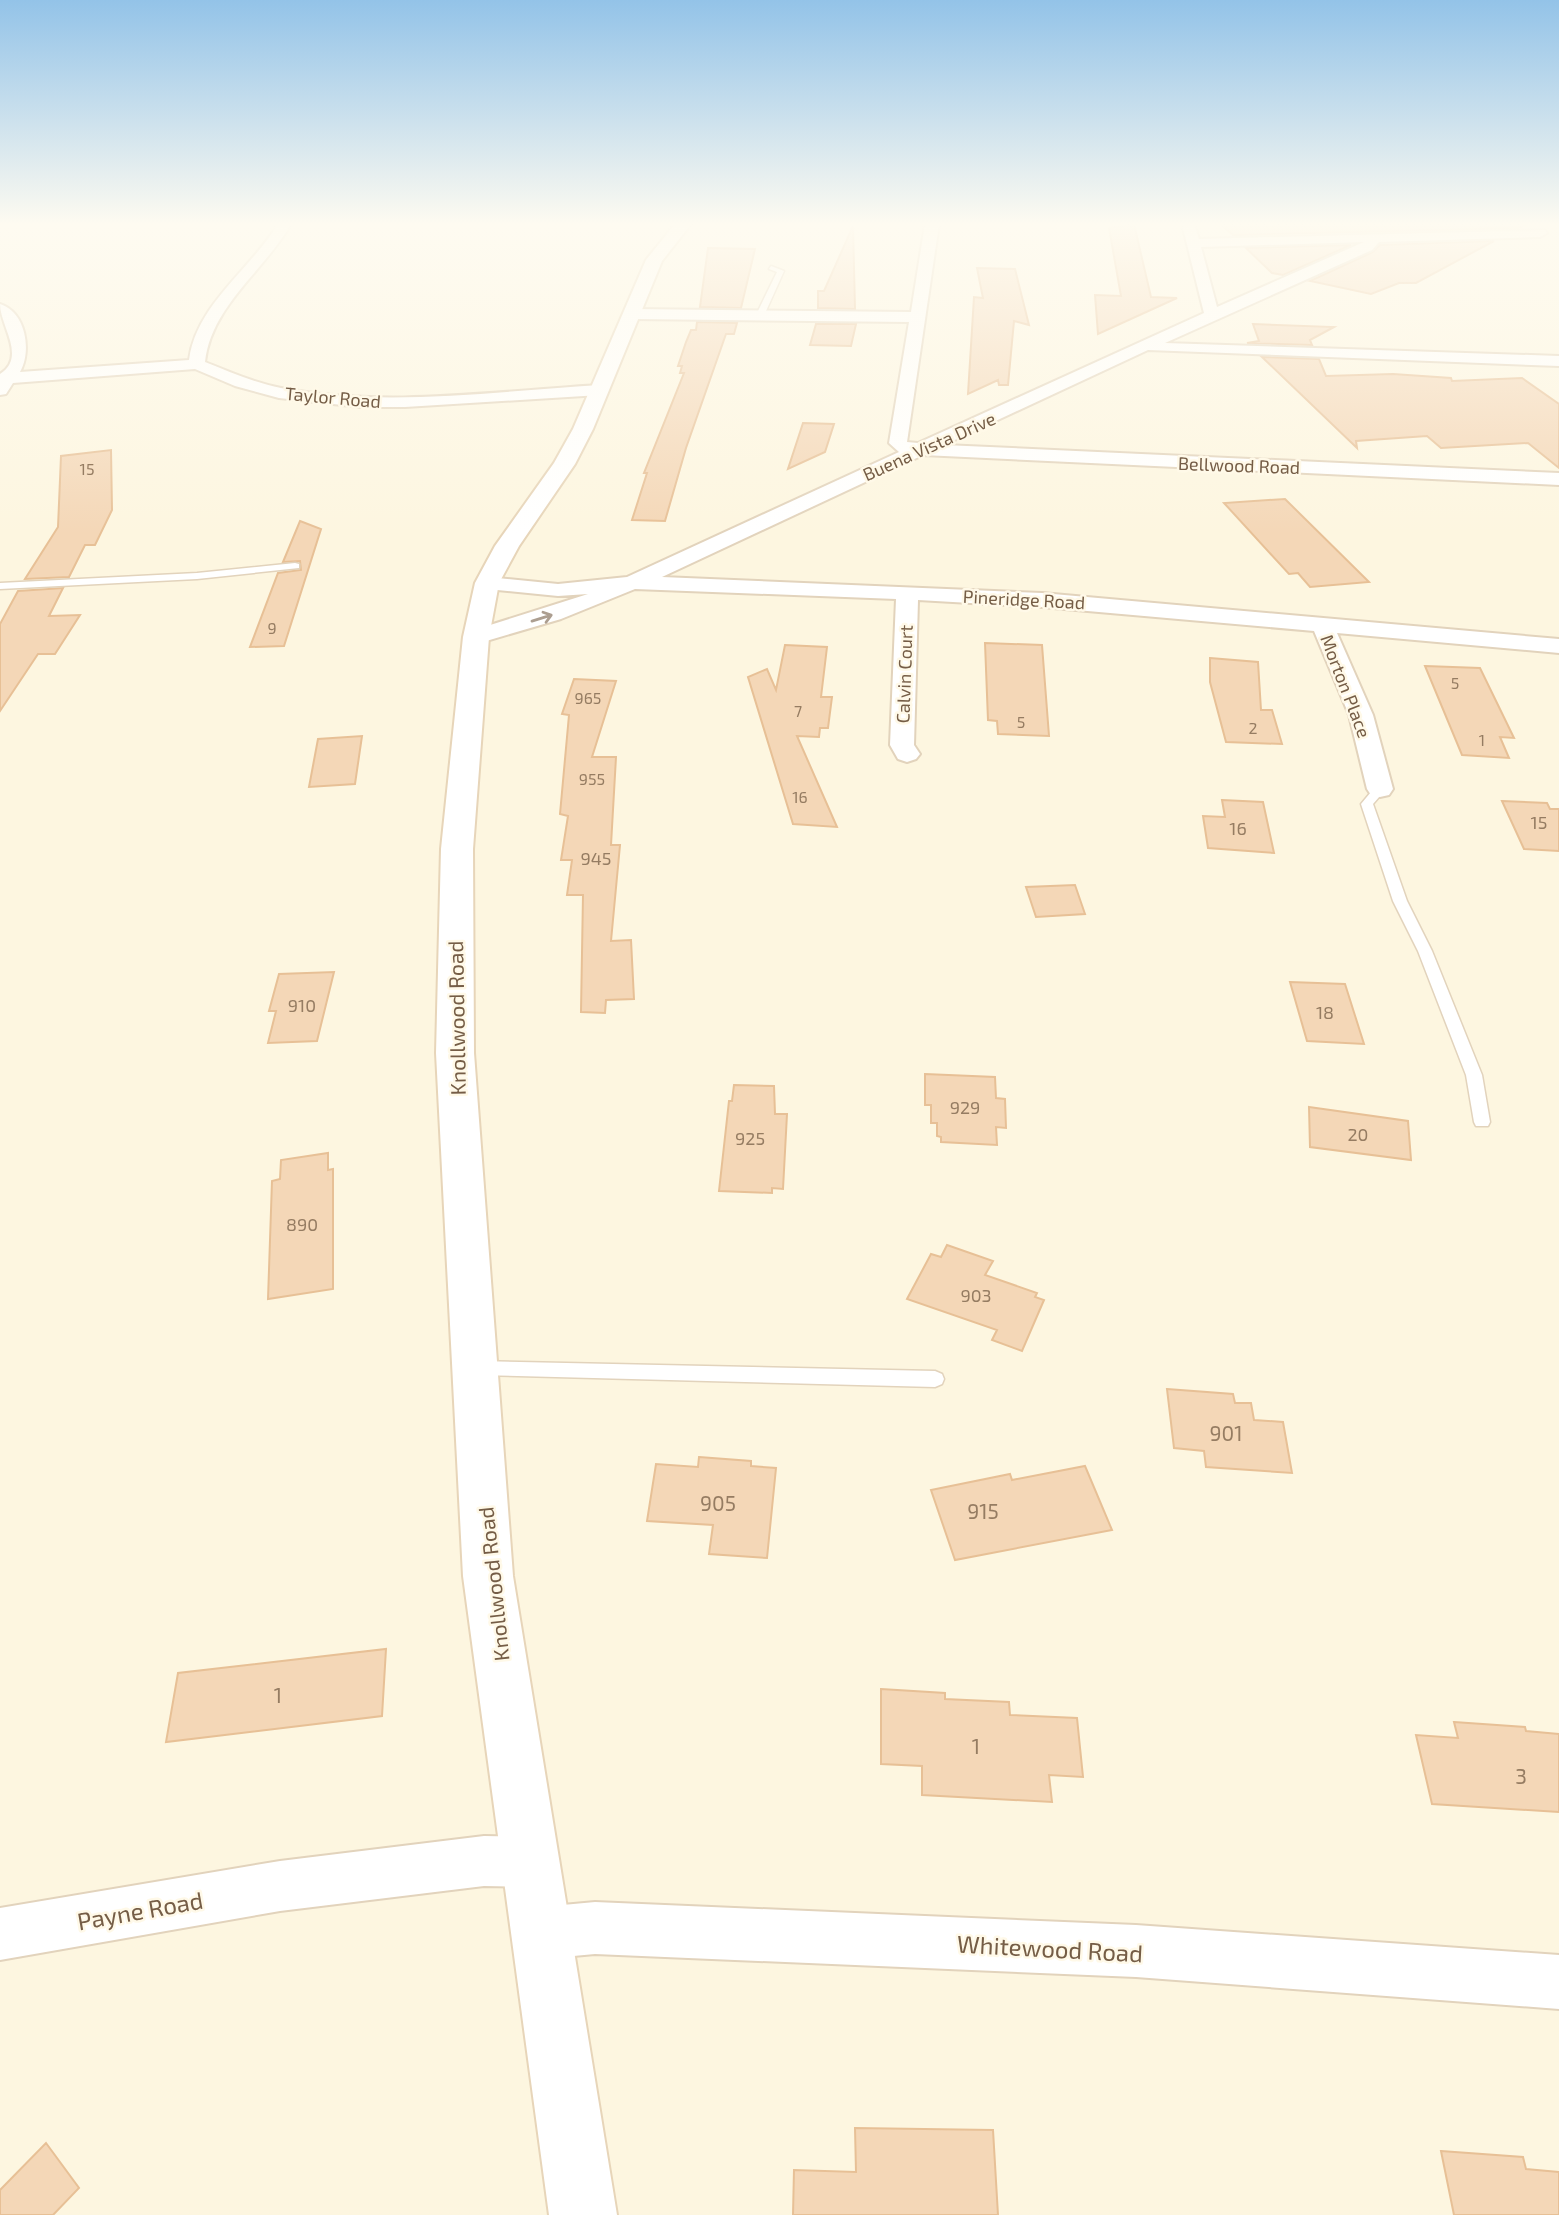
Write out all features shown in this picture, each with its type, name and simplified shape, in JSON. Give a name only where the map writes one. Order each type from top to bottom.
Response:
[{"type":"main road","name":"Knollwood Road","points":[[583,2215],[488,1576],[455,1053],[454,923],[458,837],[476,637],[487,583],[508,546],[564,464],[583,429],[626,327]]},
{"type":"street","points":[[3,382],[18,364],[22,347],[14,327]]},
{"type":"street","points":[[3,382],[197,364],[200,341],[208,327]]},
{"type":"street","points":[[915,327],[898,443],[904,448],[919,451]]},
{"type":"street","name":"Buena Vista Drive","points":[[476,637],[545,618],[635,583],[1186,327]]},
{"type":"street","points":[[1148,346],[1559,361]]},
{"type":"street","name":"Taylor Road","points":[[197,364],[241,382],[279,393],[360,402],[600,390]]},
{"type":"street","name":"Bellwood Road","points":[[919,451],[1559,479]]},
{"type":"street","name":"Pineridge Road","points":[[487,583],[558,590],[635,583],[688,583],[1042,600],[1559,646]]},
{"type":"street","name":"Calvin Court","points":[[907,593],[902,745],[907,754]]},
{"type":"street","name":"Morton Place","points":[[1322,624],[1361,715],[1380,789]]},
{"type":"street","name":"Payne Road","points":[[0,1934],[280,1886],[484,1861],[532,1862]]},
{"type":"street","name":"Whitewood Road","points":[[541,1933],[595,1928],[1122,1951],[1559,1982]]},
{"type":"lane","points":[[0,586],[197,576],[295,566]]},
{"type":"lane","points":[[1380,789],[1367,804],[1400,901],[1425,951],[1474,1075],[1482,1122]]},
{"type":"lane","points":[[475,1367],[934,1379]]},
{"type":"building","points":[[696,327],[736,327],[734,334],[726,334],[686,448],[665,521],[632,520],[647,473],[644,473],[684,373],[680,373],[682,366],[678,366],[686,342],[691,330],[696,330]]},
{"type":"building","points":[[815,327],[855,327],[851,346],[810,345]]},
{"type":"building","points":[[972,327],[1013,327],[1008,385],[999,385],[998,380],[968,394]]},
{"type":"building","points":[[1097,327],[1113,327],[1098,334]]},
{"type":"building","points":[[1254,327],[1333,327],[1310,340],[1312,345],[1247,343],[1259,341]]},
{"type":"building","points":[[1262,357],[1319,359],[1326,376],[1393,374],[1451,378],[1452,381],[1522,378],[1559,404],[1559,468],[1528,443],[1441,448],[1427,436],[1356,441],[1357,448]]},
{"type":"building","points":[[803,423],[834,424],[825,452],[788,469]]},
{"type":"building","points":[[111,450],[112,510],[95,545],[85,545],[69,577],[25,579],[58,527],[61,456]]},
{"type":"building","points":[[1285,499],[1369,582],[1310,587],[1298,573],[1289,574],[1224,503]]},
{"type":"building","points":[[300,521],[321,529],[284,646],[250,647],[278,573],[301,570],[300,561],[283,562]]},
{"type":"building","points":[[63,588],[49,616],[80,615],[55,654],[38,654],[0,711],[0,624],[18,591]]},
{"type":"building","points":[[985,643],[1042,645],[1049,736],[998,734],[997,721],[988,720]]},
{"type":"building","points":[[785,645],[827,647],[821,697],[832,697],[828,728],[820,728],[819,737],[797,736],[837,827],[793,824],[748,677],[767,669],[776,690]]},
{"type":"building","points":[[1210,658],[1258,662],[1261,710],[1272,710],[1282,744],[1226,742],[1210,682]]},
{"type":"building","points":[[1425,666],[1480,668],[1514,738],[1500,737],[1509,758],[1462,755]]},
{"type":"building","points":[[574,679],[616,681],[592,757],[616,757],[611,845],[620,845],[611,941],[631,940],[634,999],[606,1000],[605,1013],[581,1012],[583,895],[567,895],[572,860],[561,860],[568,816],[560,814],[569,715],[562,714]]},
{"type":"building","points":[[362,736],[355,784],[309,787],[318,739]]},
{"type":"building","points":[[1222,800],[1263,802],[1274,853],[1208,848],[1203,816],[1225,817]]},
{"type":"building","points":[[1502,801],[1547,803],[1550,809],[1559,809],[1559,851],[1524,849]]},
{"type":"building","points":[[1075,885],[1085,914],[1036,917],[1026,887]]},
{"type":"building","points":[[334,972],[317,1041],[268,1043],[276,1011],[269,1011],[279,974]]},
{"type":"building","points":[[1290,982],[1345,984],[1364,1044],[1307,1041]]},
{"type":"building","points":[[925,1074],[995,1077],[996,1098],[1005,1099],[1006,1128],[996,1127],[997,1145],[941,1142],[941,1137],[937,1136],[937,1123],[931,1123],[931,1105],[925,1105]]},
{"type":"building","points":[[734,1085],[774,1086],[775,1114],[787,1114],[783,1189],[772,1188],[772,1193],[719,1191],[729,1101],[732,1101]]},
{"type":"building","points":[[1309,1107],[1408,1121],[1411,1160],[1310,1147]]},
{"type":"building","points":[[328,1153],[328,1170],[333,1169],[333,1289],[268,1299],[272,1181],[280,1179],[281,1160]]},
{"type":"building","points":[[947,1245],[993,1261],[985,1275],[1037,1293],[1035,1297],[1044,1300],[1022,1351],[992,1340],[997,1330],[907,1299],[931,1254],[941,1257]]},
{"type":"building","points":[[1167,1389],[1233,1394],[1235,1403],[1251,1403],[1254,1420],[1283,1422],[1292,1473],[1206,1467],[1204,1451],[1174,1448]]},
{"type":"building","points":[[699,1457],[751,1461],[751,1466],[776,1468],[767,1558],[709,1554],[713,1525],[647,1521],[656,1464],[698,1467]]},
{"type":"building","points":[[1085,1466],[1112,1530],[955,1560],[931,1490],[1010,1474],[1012,1480]]},
{"type":"building","points":[[386,1649],[382,1716],[166,1742],[178,1673]]},
{"type":"building","points":[[881,1689],[945,1693],[945,1699],[1009,1702],[1010,1715],[1077,1718],[1083,1777],[1049,1775],[1052,1802],[922,1795],[922,1766],[881,1764]]},
{"type":"building","points":[[1454,1722],[1525,1727],[1526,1731],[1559,1734],[1559,1812],[1432,1804],[1416,1735],[1458,1738]]},
{"type":"building","points":[[855,2128],[993,2130],[998,2215],[793,2215],[794,2170],[856,2172]]},
{"type":"building","points":[[46,2143],[79,2188],[53,2215],[0,2215],[0,2190]]},
{"type":"building","points":[[1441,2151],[1523,2157],[1526,2169],[1559,2172],[1559,2215],[1454,2215]]}]
